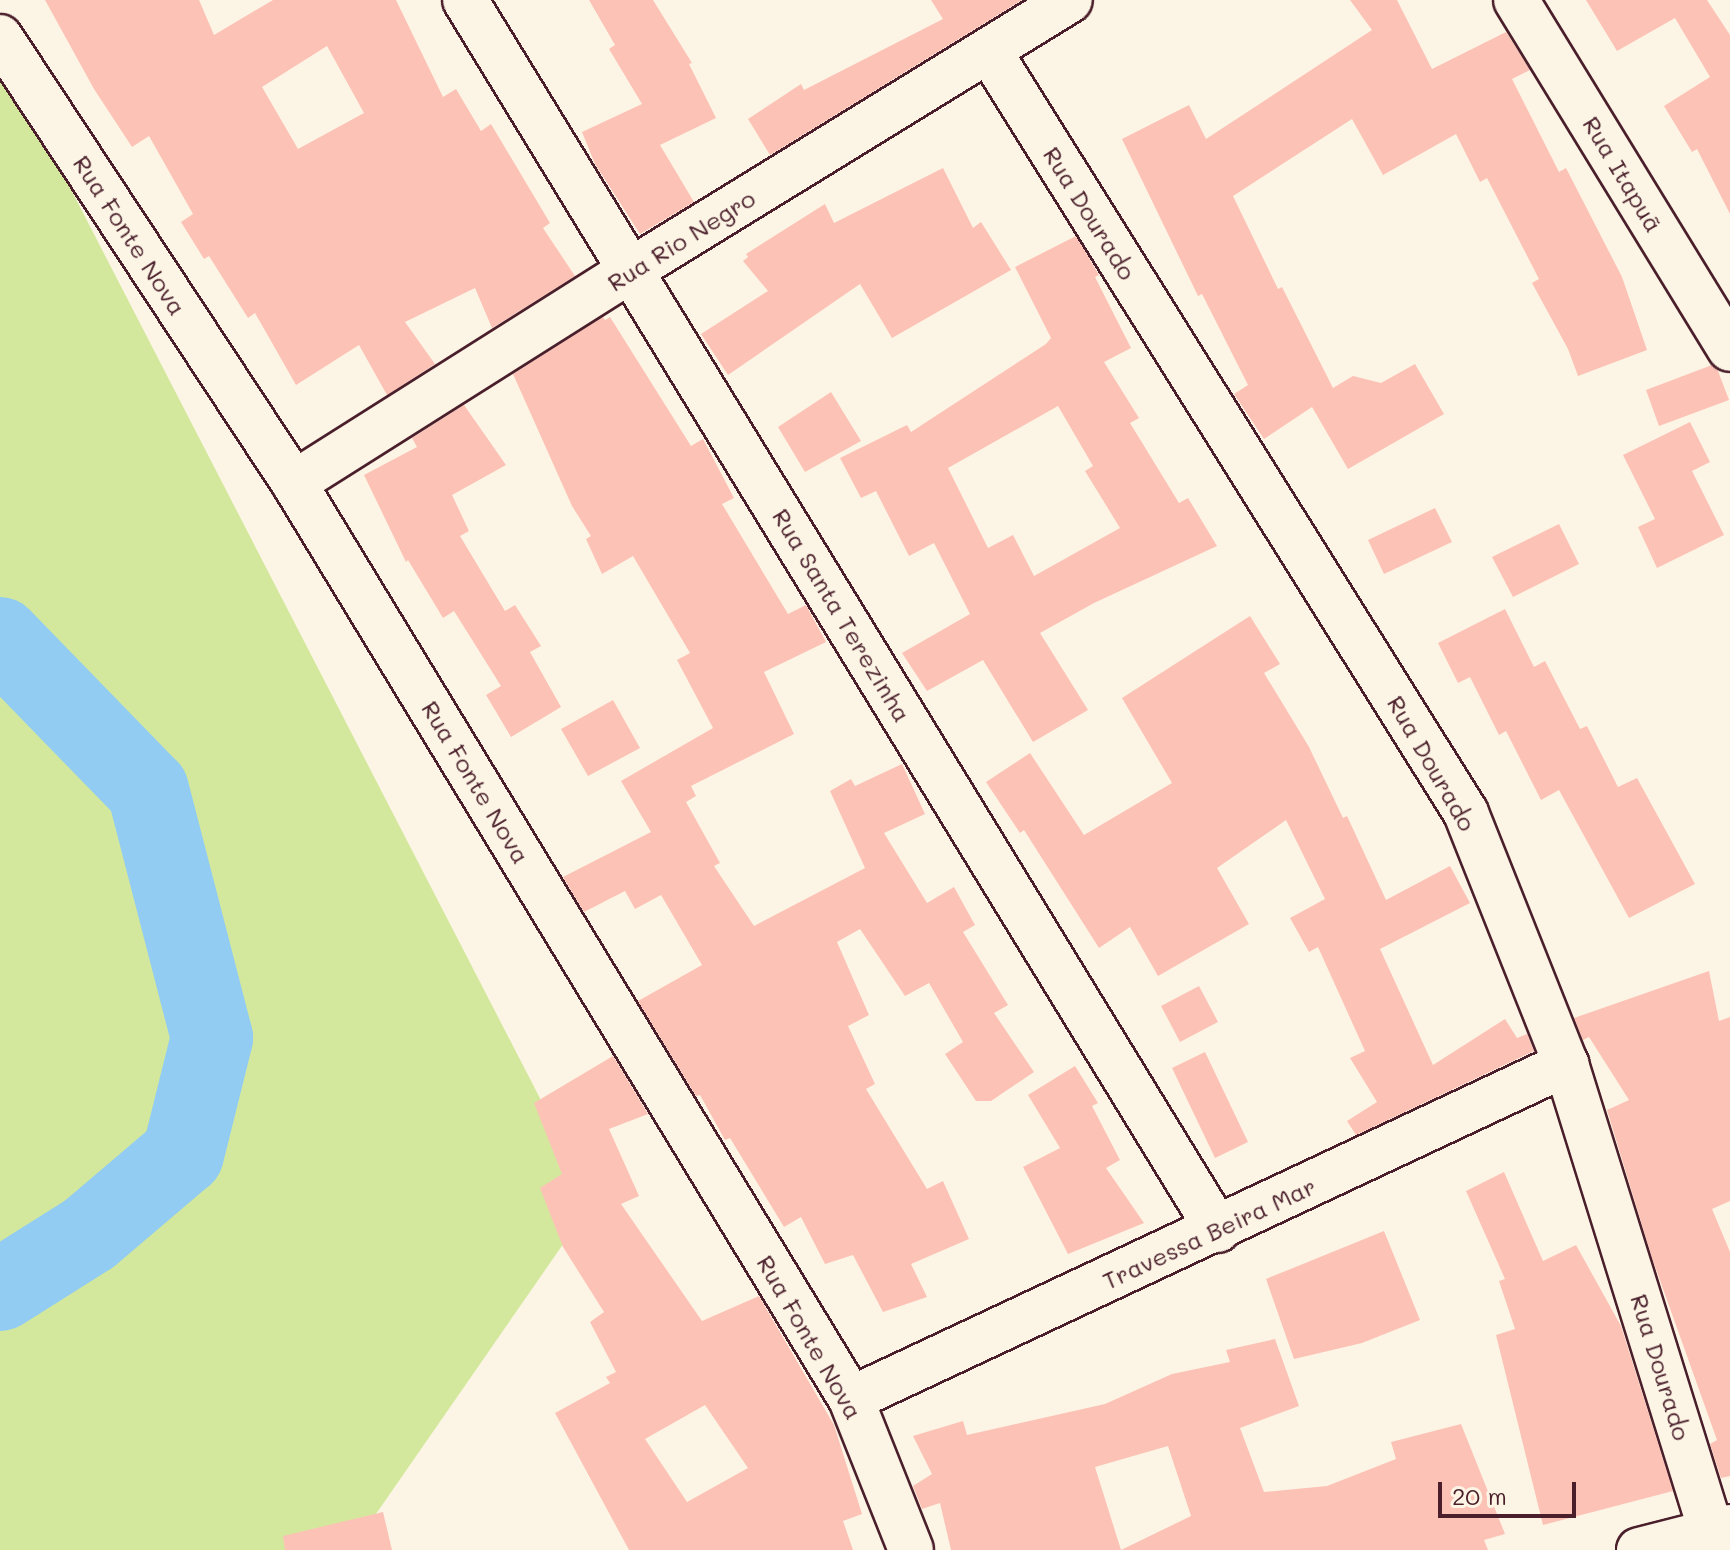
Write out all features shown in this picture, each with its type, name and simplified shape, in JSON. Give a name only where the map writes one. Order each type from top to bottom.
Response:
[{"type":"street","name":"Rua Santa Terezinha","points":[[465,0],[1218,1230]]},
{"type":"street","name":"Rua Rio Negro","points":[[294,483],[631,270],[1070,0]]},
{"type":"street","name":"Rua Itapuã","points":[[1516,0],[1730,349]]},
{"type":"street","name":"Rua Fonte Nova","points":[[0,37],[294,483],[851,1399],[911,1550]]},
{"type":"street","name":"Rua Dourado","points":[[989,51],[1466,813],[1566,1064],[1720,1536]]},
{"type":"street","name":"Travessa Beira Mar","points":[[851,1399],[1218,1230],[1566,1064]]},
{"type":"street","points":[[1639,1550],[1720,1536]]},
{"type":"green space","points":[[0,52],[593,1201],[351,1550],[0,1550]]},
{"type":"building","points":[[45,0],[199,0],[214,35],[273,0],[396,0],[443,97],[456,89],[481,131],[491,124],[550,223],[543,228],[575,276],[492,328],[475,288],[405,322],[435,364],[387,395],[359,345],[296,385],[255,313],[248,318],[209,256],[204,259],[181,222],[193,214],[149,136],[132,147],[94,89]],"holes":[[[327,46],[364,113],[298,149],[262,87]]]},
{"type":"building","points":[[589,0],[653,0],[692,63],[689,64],[716,118],[660,145],[694,202],[640,234],[595,164],[582,132],[642,104],[609,49],[615,45]]},
{"type":"building","points":[[931,0],[1022,0],[770,155],[748,119],[801,84],[804,90],[943,19]]},
{"type":"building","points":[[1350,0],[1397,0],[1432,69],[1506,32],[1530,70],[1512,79],[1559,172],[1566,168],[1622,277],[1647,350],[1578,376],[1568,349],[1532,283],[1539,279],[1487,178],[1480,182],[1456,134],[1383,175],[1352,119],[1233,196],[1278,289],[1282,287],[1333,388],[1353,376],[1381,383],[1415,364],[1444,414],[1348,469],[1312,407],[1264,439],[1234,394],[1248,385],[1202,294],[1198,296],[1122,139],[1189,105],[1206,139],[1372,30]]},
{"type":"building","points":[[1586,0],[1707,0],[1730,35],[1730,214],[1697,149],[1692,152],[1664,106],[1710,77],[1675,18],[1617,51]]},
{"type":"building","points":[[943,168],[973,228],[981,222],[1011,270],[892,338],[860,284],[728,375],[701,334],[768,291],[743,261],[748,257],[746,254],[825,204],[834,223]]},
{"type":"building","points":[[1076,236],[1099,275],[1095,277],[1131,348],[1104,362],[1139,418],[1130,423],[1179,503],[1188,498],[1217,546],[1094,603],[1040,633],[1088,710],[1033,742],[983,660],[927,691],[902,653],[970,614],[934,543],[909,556],[876,491],[861,498],[840,458],[907,425],[911,432],[1046,344],[1051,338],[1015,267]],"holes":[[[1058,406],[1093,466],[1085,471],[1120,528],[1034,576],[1013,535],[988,548],[948,468]]]},
{"type":"building","points":[[603,317],[605,320],[610,317],[691,446],[703,439],[734,498],[722,504],[788,614],[806,605],[826,642],[764,672],[794,734],[691,786],[696,796],[686,802],[720,863],[714,866],[754,926],[865,868],[830,791],[851,779],[855,786],[902,764],[925,814],[884,833],[927,903],[954,887],[975,925],[963,932],[1008,1005],[994,1013],[1034,1072],[991,1101],[976,1101],[945,1054],[963,1042],[929,983],[905,996],[860,929],[837,942],[869,1015],[848,1026],[875,1084],[866,1089],[927,1189],[943,1181],[969,1239],[911,1264],[927,1297],[883,1312],[853,1255],[825,1264],[801,1217],[784,1227],[730,1138],[725,1140],[700,1095],[696,1096],[638,1001],[702,965],[661,895],[635,909],[625,891],[584,912],[563,877],[651,832],[621,781],[713,728],[677,660],[690,653],[633,556],[602,574],[586,539],[591,536],[572,506],[513,374]]},
{"type":"building","points":[[1712,365],[1718,371],[1729,400],[1659,426],[1646,390]]},
{"type":"building","points":[[831,392],[861,441],[805,472],[778,427]]},
{"type":"building","points":[[464,405],[506,465],[452,495],[469,531],[460,536],[505,611],[515,605],[541,646],[530,652],[561,707],[511,737],[486,695],[501,686],[454,611],[443,618],[408,560],[406,562],[364,475],[417,447],[412,438]]},
{"type":"building","points":[[1690,422],[1710,462],[1692,471],[1724,535],[1657,568],[1638,527],[1655,519],[1623,455]]},
{"type":"building","points":[[1435,508],[1452,542],[1384,574],[1368,540]]},
{"type":"building","points":[[1559,524],[1579,564],[1513,597],[1492,557]]},
{"type":"building","points":[[1505,609],[1534,667],[1545,661],[1580,729],[1587,726],[1618,787],[1637,778],[1695,884],[1629,918],[1559,790],[1541,800],[1506,731],[1499,735],[1470,677],[1458,683],[1438,643]]},
{"type":"building","points":[[1250,616],[1280,664],[1264,673],[1309,747],[1343,818],[1347,816],[1386,900],[1450,866],[1470,903],[1380,949],[1433,1065],[1505,1019],[1517,1038],[1527,1034],[1534,1051],[1356,1135],[1347,1121],[1377,1102],[1350,1058],[1365,1051],[1318,947],[1309,952],[1290,918],[1325,899],[1286,820],[1217,868],[1249,924],[1158,976],[1130,927],[1099,948],[1024,830],[1020,833],[986,782],[1030,753],[1084,835],[1172,783],[1122,698]]},
{"type":"building","points":[[613,700],[640,748],[588,776],[561,729]]},
{"type":"building","points":[[1709,971],[1719,1021],[1730,1017],[1730,1201],[1712,1209],[1730,1252],[1730,1476],[1721,1478],[1710,1444],[1717,1440],[1652,1258],[1607,1110],[1629,1100],[1589,1037],[1583,1040],[1574,1018]]},
{"type":"building","points":[[1199,986],[1218,1022],[1180,1042],[1161,1006]]},
{"type":"building","points":[[1205,1052],[1248,1142],[1215,1158],[1172,1068]]},
{"type":"building","points":[[613,1056],[648,1114],[609,1129],[639,1196],[621,1204],[702,1321],[759,1296],[834,1425],[862,1514],[843,1521],[853,1550],[629,1550],[555,1413],[610,1383],[606,1377],[616,1372],[590,1322],[604,1312],[563,1247],[540,1188],[562,1174],[534,1103]],"holes":[[[705,1405],[748,1468],[687,1502],[645,1439]]]},
{"type":"building","points":[[1075,1066],[1098,1103],[1092,1106],[1120,1160],[1106,1168],[1144,1223],[1068,1254],[1023,1167],[1060,1148],[1028,1095]]},
{"type":"building","points":[[1504,1172],[1543,1261],[1576,1245],[1621,1326],[1673,1491],[1543,1525],[1496,1335],[1515,1329],[1499,1281],[1505,1279],[1466,1191]]},
{"type":"building","points":[[1384,1231],[1420,1320],[1362,1343],[1294,1359],[1266,1279]]},
{"type":"building","points":[[1275,1339],[1299,1406],[1240,1428],[1264,1492],[1327,1486],[1396,1459],[1391,1442],[1461,1424],[1505,1534],[1484,1540],[1488,1550],[1121,1550],[951,1550],[940,1503],[922,1509],[913,1486],[932,1474],[913,1436],[963,1421],[967,1435],[1105,1404],[1172,1374],[1230,1362],[1226,1350]],"holes":[[[1168,1446],[1191,1516],[1121,1550],[1095,1467]]]},
{"type":"building","points":[[383,1512],[392,1550],[285,1550],[283,1536]]},
{"type":"waterway","points":[[0,638],[148,790],[212,1038],[183,1154],[89,1234],[0,1290]]}]
